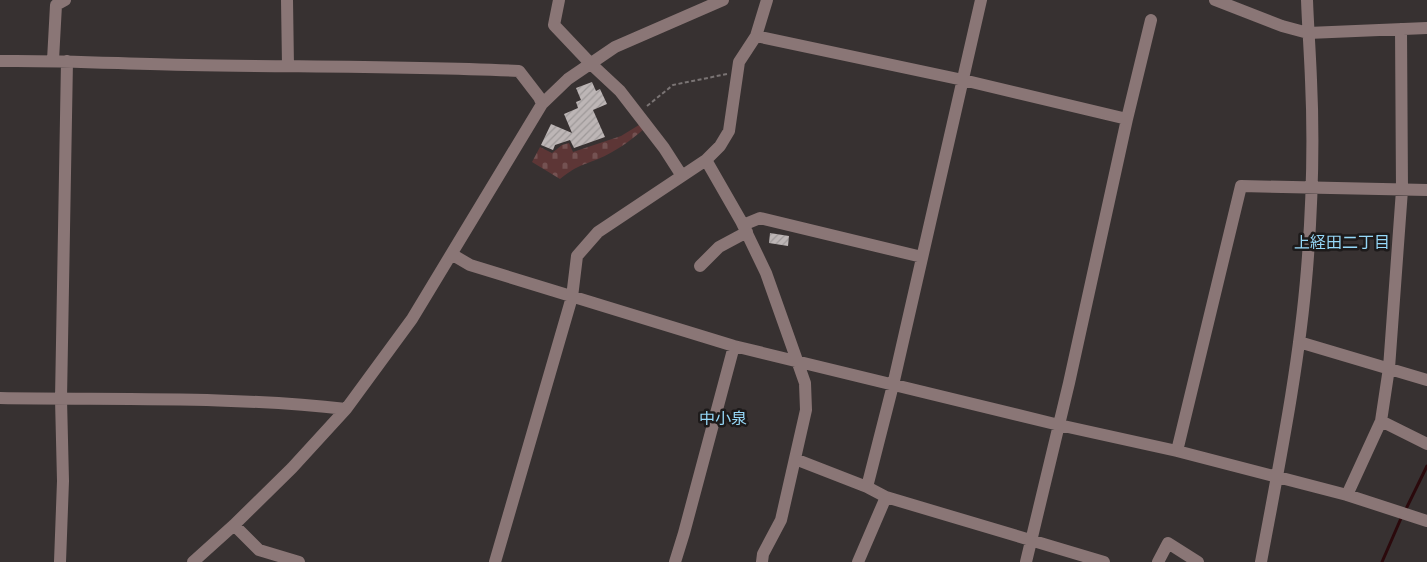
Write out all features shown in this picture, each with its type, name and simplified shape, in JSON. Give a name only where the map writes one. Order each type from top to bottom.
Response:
[{"type":"street","points":[[53,60],[56,5],[65,0]]},
{"type":"street","points":[[287,0],[288,66]]},
{"type":"street","points":[[559,0],[554,25],[620,91],[682,176]]},
{"type":"street","points":[[192,562],[234,525],[292,468],[346,409],[412,319],[453,255],[542,104],[568,79],[615,47],[723,0]]},
{"type":"street","points":[[494,562],[572,297],[577,256],[598,232],[706,160],[720,146],[729,131],[739,62],[756,36],[767,0]]},
{"type":"street","points":[[867,487],[893,385],[981,0]]},
{"type":"street","points":[[1215,0],[1282,26],[1308,33],[1427,28]]},
{"type":"street","points":[[1261,562],[1300,342],[1307,269],[1312,187],[1311,81],[1307,0]]},
{"type":"street","points":[[1026,562],[1151,20]]},
{"type":"street","points":[[1347,495],[1381,421],[1389,368],[1402,190],[1401,29]]},
{"type":"street","points":[[756,36],[963,80],[1127,119]]},
{"type":"street","points":[[60,562],[63,481],[61,399],[67,60]]},
{"type":"street","points":[[0,61],[67,60],[187,65],[462,68],[519,71],[539,97],[542,104]]},
{"type":"street","points":[[706,160],[745,228],[766,273],[805,383],[806,410],[781,520],[763,554],[762,562]]},
{"type":"street","points":[[1177,451],[1241,186],[1427,190]]},
{"type":"street","points":[[700,266],[719,247],[760,218],[922,257]]},
{"type":"street","points":[[453,255],[470,266],[734,346],[1059,425],[1177,451],[1347,495],[1427,521]]},
{"type":"street","points":[[1300,342],[1427,380]]},
{"type":"street","points":[[675,562],[734,346]]},
{"type":"street","points":[[0,398],[286,404],[346,409]]},
{"type":"street","points":[[1381,421],[1427,444]]},
{"type":"street","points":[[795,459],[867,487],[886,497],[1104,562]]},
{"type":"street","points":[[858,562],[886,497]]},
{"type":"street","points":[[234,525],[259,550],[299,562]]},
{"type":"street","points":[[1162,561],[1168,543],[1198,562]]},
{"type":"path","points":[[638,114],[673,85],[738,72]]},
{"type":"green space","points":[[639,125],[644,129],[622,146],[575,169],[560,179],[532,162],[540,147],[552,153],[562,145],[569,143],[573,152],[621,136]]},
{"type":"building","points":[[592,82],[596,91],[600,89],[607,104],[593,110],[605,137],[574,148],[570,140],[555,145],[553,150],[541,145],[551,124],[572,133],[564,114],[578,108],[576,102],[581,100],[576,88]]},
{"type":"building","points":[[770,233],[789,236],[788,246],[769,243]]},
{"type":"waterway","points":[[1405,511],[1427,466]]},
{"type":"waterway","points":[[1382,562],[1402,516]]},
{"type":"district","name":"上経田二丁目","points":[[1342,242]]},
{"type":"district","name":"中小泉","points":[[723,418]]}]
